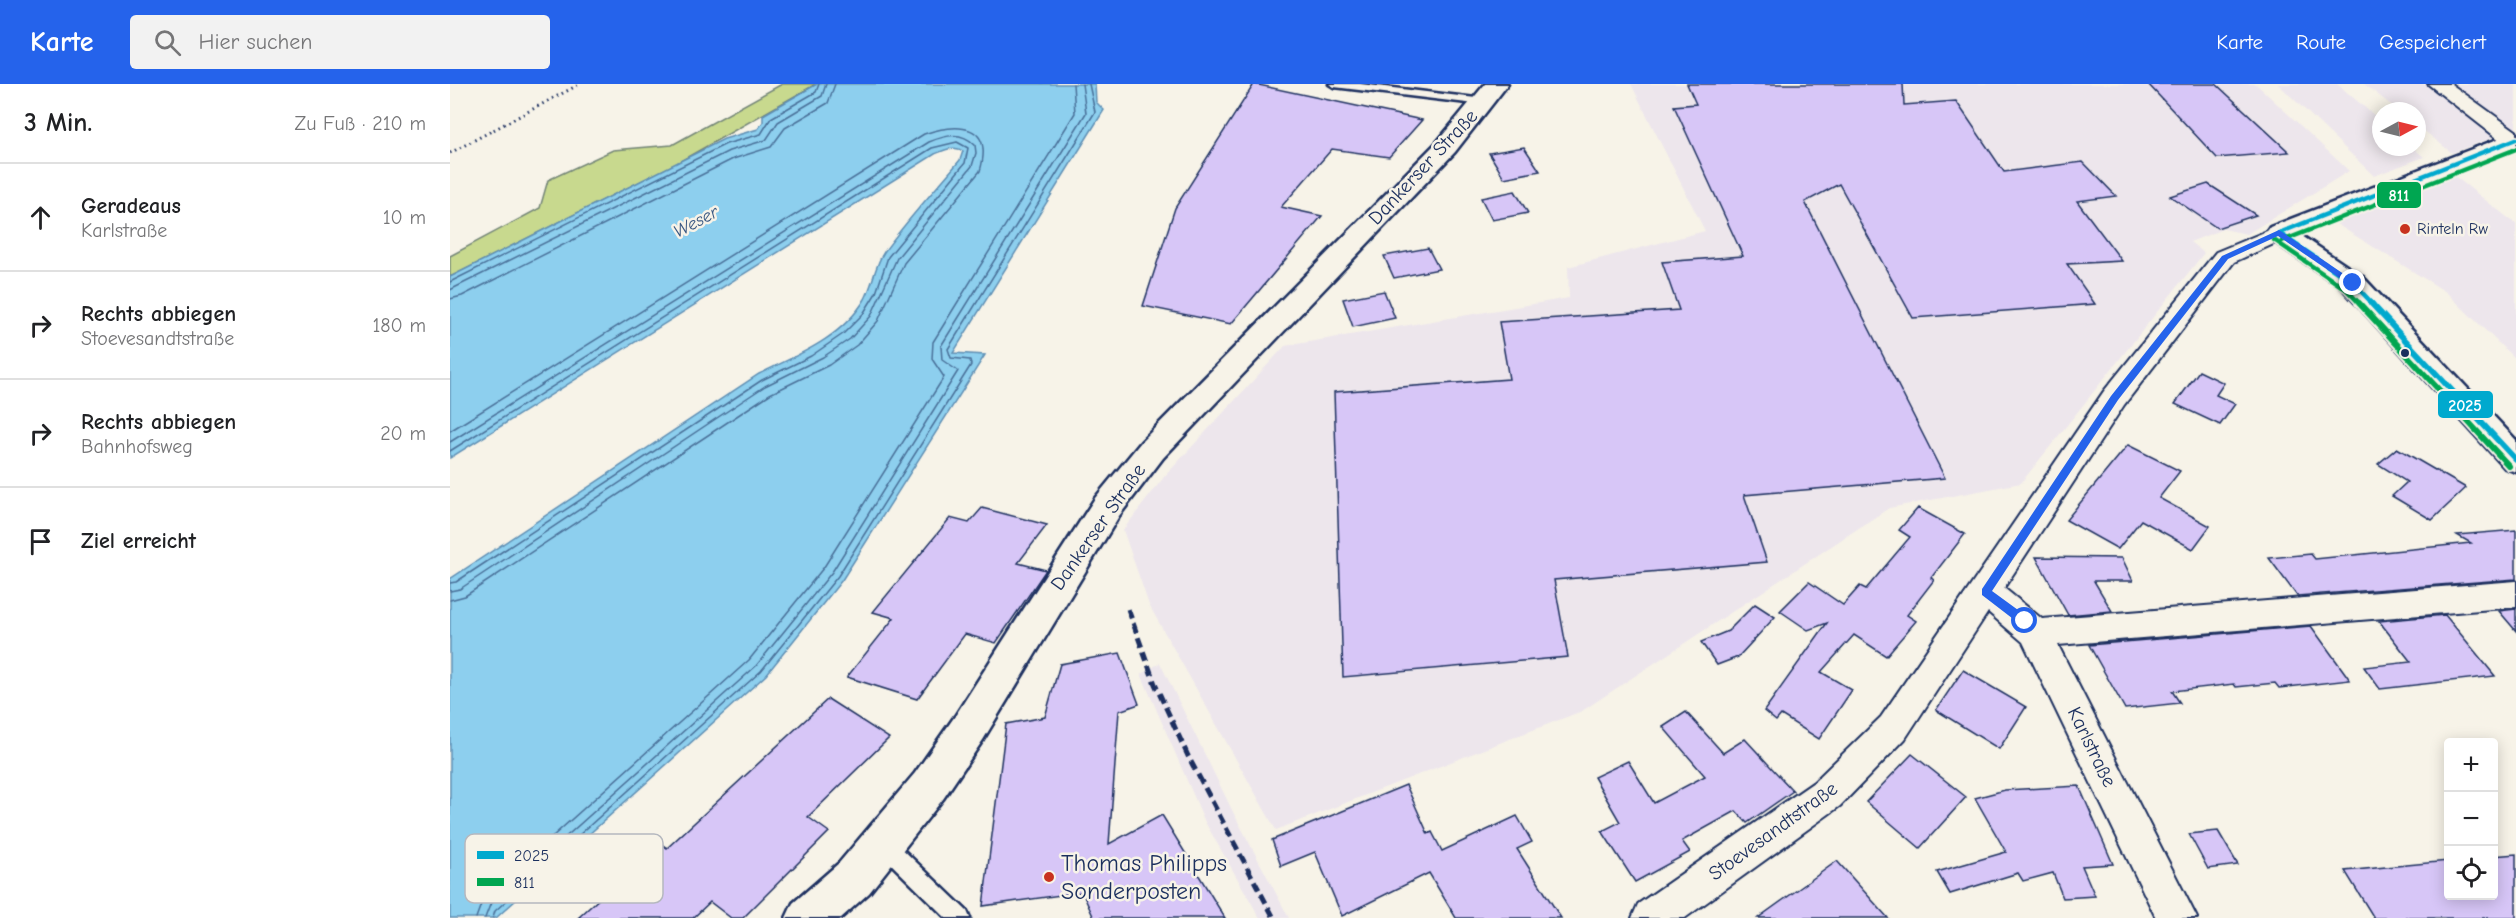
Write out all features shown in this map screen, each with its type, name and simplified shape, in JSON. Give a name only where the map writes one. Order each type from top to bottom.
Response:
[{"type":"main road","name":"Dankerser Straße","points":[[808,918],[854,878],[884,844],[969,728],[1107,507],[1152,450],[1446,147],[1490,93]]},
{"type":"main road","name":"Stoevesandtstraße","points":[[2279,233],[2515,139]]},
{"type":"main road","points":[[2279,233],[2353,283],[2516,460]]},
{"type":"street","points":[[2438,84],[2515,139]]},
{"type":"street","name":"Stoevesandtstraße","points":[[1652,918],[1827,794],[1893,728],[2114,398],[2225,257],[2279,233]]},
{"type":"street","name":"Karlstraße","points":[[1985,592],[2025,621],[2035,633],[2177,918]]},
{"type":"street","points":[[2035,633],[2516,594]]},
{"type":"lane","points":[[1334,84],[1490,93]]},
{"type":"lane","points":[[884,844],[960,918]]},
{"type":"path","points":[[450,153],[580,84]]},
{"type":"shaded area","points":[[1631,84],[2256,84],[2349,171],[2247,234],[2223,229],[2190,242],[2204,253],[2021,483],[1889,508],[1582,711],[1276,830],[1149,605],[1123,530],[1164,477],[1285,346],[1569,298],[1568,267],[1705,231]]},
{"type":"shaded area","points":[[2278,84],[2337,84],[2372,113],[2372,156],[2424,157],[2374,176]]},
{"type":"shaded area","points":[[2364,84],[2516,84],[2516,129],[2452,153],[2426,132],[2426,102],[2387,102]]},
{"type":"shaded area","points":[[2452,174],[2516,224],[2516,360],[2446,292],[2330,220]]},
{"type":"shaded area","points":[[1160,663],[1234,814],[1289,918],[1260,918],[1205,822],[1141,674]]},
{"type":"green space","points":[[782,84],[816,84],[677,163],[450,277],[450,256],[540,208],[548,180],[613,150],[672,145]]},
{"type":"water","name":"Weser","points":[[817,84],[1095,84],[1096,102],[1104,110],[953,353],[985,355],[842,580],[766,675],[589,834],[465,834],[465,903],[513,903],[496,918],[450,918],[450,579],[759,374],[832,335],[855,313],[865,299],[884,252],[960,160],[963,151],[953,148],[935,154],[450,458],[450,277],[724,139],[758,129],[763,122],[763,115]]},
{"type":"building","points":[[1254,84],[1422,120],[1389,157],[1332,149],[1281,207],[1322,216],[1231,324],[1143,306],[1175,208]]},
{"type":"building","points":[[1687,84],[1903,84],[1904,105],[1956,101],[2004,172],[2083,162],[2116,196],[2077,201],[2122,261],[2067,264],[2095,304],[1913,318],[1839,184],[1805,202],[1945,478],[1744,495],[1767,562],[1554,580],[1568,657],[1343,677],[1334,392],[1509,379],[1499,322],[1679,310],[1662,262],[1743,256],[1674,106],[1696,104]]},
{"type":"building","points":[[2148,84],[2216,84],[2289,152],[2217,158]]},
{"type":"building","points":[[1524,147],[1540,171],[1504,178],[1489,153]]},
{"type":"building","points":[[2208,184],[2256,215],[2217,228],[2170,196]]},
{"type":"building","points":[[1515,191],[1528,213],[1492,220],[1481,198]]},
{"type":"building","points":[[1428,248],[1439,269],[1394,278],[1384,256]]},
{"type":"building","points":[[1384,291],[1395,318],[1353,327],[1343,299]]},
{"type":"building","points":[[2199,371],[2224,383],[2216,395],[2235,404],[2220,425],[2175,404]]},
{"type":"building","points":[[2128,445],[2180,471],[2159,498],[2210,526],[2193,549],[2141,520],[2118,549],[2066,520]]},
{"type":"building","points":[[2397,448],[2466,488],[2432,520],[2392,496],[2407,482],[2378,464]]},
{"type":"building","points":[[982,508],[1047,525],[1018,563],[1046,570],[996,643],[965,634],[917,699],[847,677],[894,618],[873,612],[950,518],[969,523]]},
{"type":"building","points":[[1918,508],[1965,534],[1931,578],[1934,580],[1907,615],[1916,621],[1886,656],[1854,635],[1821,672],[1852,690],[1819,739],[1781,715],[1776,721],[1764,711],[1827,623],[1808,630],[1780,611],[1809,582],[1843,605],[1860,586],[1866,589],[1910,537],[1899,530]]},
{"type":"building","points":[[2516,530],[2516,579],[2297,596],[2269,558],[2311,554],[2315,559],[2471,543],[2457,535]]},
{"type":"building","points":[[2036,557],[2122,558],[2133,581],[2094,581],[2112,611],[2068,615]]},
{"type":"building","points":[[1755,604],[1775,617],[1738,657],[1717,665],[1701,642],[1728,631]]},
{"type":"building","points":[[2516,609],[2516,631],[2499,611]]},
{"type":"building","points":[[2445,615],[2495,676],[2380,689],[2364,667],[2411,662],[2379,621]]},
{"type":"building","points":[[2311,626],[2350,680],[2279,688],[2275,683],[2236,687],[2234,684],[2172,691],[2180,703],[2125,709],[2089,645]]},
{"type":"building","points":[[1120,653],[1139,704],[1119,711],[1109,844],[1162,815],[1225,918],[1094,918],[1082,892],[983,906],[1006,724],[1045,717],[1060,664]]},
{"type":"building","points":[[1963,670],[2026,707],[1999,749],[1936,710]]},
{"type":"building","points":[[828,699],[889,738],[808,817],[829,832],[743,918],[731,918],[710,902],[693,918],[578,918],[594,903],[663,903],[663,845],[667,848]]},
{"type":"building","points":[[1686,712],[1723,753],[1745,739],[1793,791],[1747,823],[1736,811],[1682,841],[1690,852],[1635,882],[1602,831],[1620,822],[1594,777],[1628,761],[1654,803],[1705,776],[1663,727]]},
{"type":"building","points":[[1912,754],[1966,797],[1920,848],[1866,802]]},
{"type":"building","points":[[1406,785],[1428,834],[1432,832],[1442,851],[1517,816],[1532,842],[1517,849],[1561,918],[1456,918],[1429,873],[1342,916],[1315,852],[1281,866],[1272,840]]},
{"type":"building","points":[[2079,786],[2113,864],[2082,866],[2095,896],[2063,898],[2053,873],[2023,881],[2018,873],[1950,894],[1937,872],[2006,852],[1975,798],[2005,790]]},
{"type":"building","points":[[2218,831],[2238,865],[2208,869],[2189,834]]},
{"type":"building","points":[[2516,854],[2516,918],[2374,918],[2345,871],[2444,861],[2444,900],[2498,900],[2498,856]]},
{"type":"building","points":[[1837,861],[1888,918],[1758,918],[1804,885]]},
{"type":"railway","points":[[1128,609],[1155,684],[1188,756],[1274,918]]},
{"type":"transit line","name":"2025","points":[[2279,233],[2516,139]]},
{"type":"transit line","name":"811","points":[[2282,241],[2516,149]]},
{"type":"transit line","name":"2025","points":[[2279,233],[2353,283],[2516,460]]},
{"type":"transit line","name":"811","points":[[2274,240],[2347,290],[2509,466]]},
{"type":"place","name":"Rinteln Rw","points":[[2405,229]]},
{"type":"place","name":"Thomas Philipps Sonderposten","points":[[1049,877]]},
{"type":"route","points":[[2025,621],[1985,592],[2114,398],[2225,257],[2279,233],[2353,283]]}]
